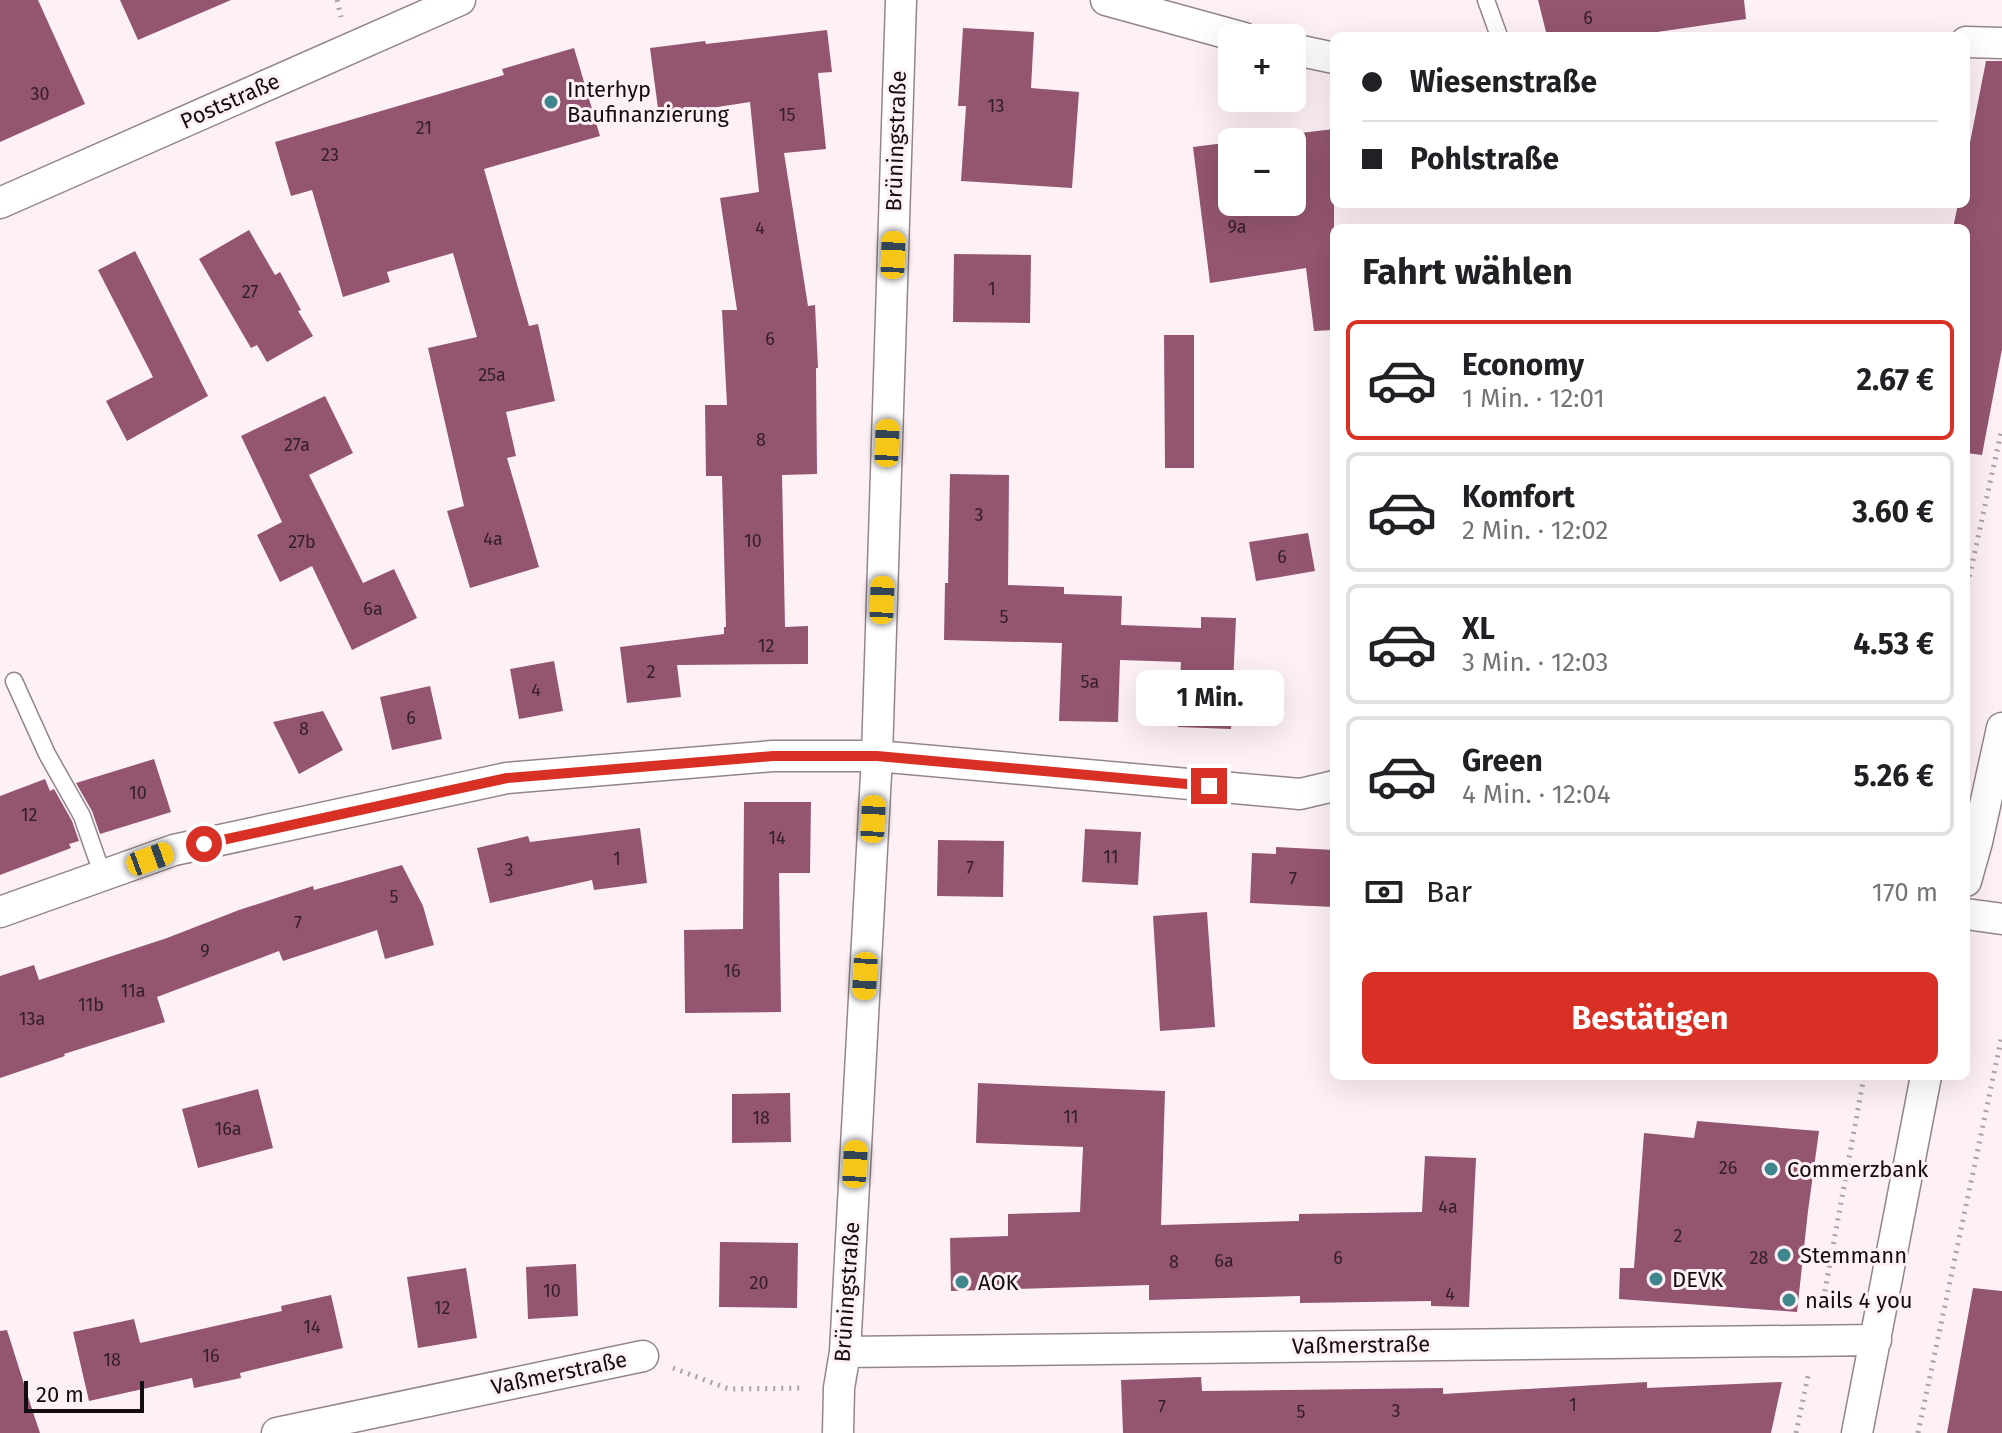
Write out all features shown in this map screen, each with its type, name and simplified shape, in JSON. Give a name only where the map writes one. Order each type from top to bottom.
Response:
[{"type":"street","name":"Poststraße","points":[[0,203],[460,0]]},
{"type":"street","name":"Brüningstraße","points":[[838,1433],[877,756],[901,0]]},
{"type":"street","points":[[1106,0],[1218,31]]},
{"type":"street","points":[[1970,42],[2002,43]]},
{"type":"street","points":[[1306,52],[1330,57]]},
{"type":"street","points":[[1970,867],[2002,728]]},
{"type":"street","points":[[0,912],[174,850],[507,778],[773,756],[877,756],[1300,794],[1330,787]]},
{"type":"street","points":[[1970,915],[2002,919]]},
{"type":"street","points":[[1857,1433],[1925,1080]]},
{"type":"street","name":"Vaßmerstraße","points":[[845,1352],[1876,1340]]},
{"type":"street","name":"Vaßmerstraße","points":[[277,1433],[643,1356]]},
{"type":"lane","points":[[1486,0],[1498,32]]},
{"type":"lane","points":[[14,681],[47,754],[82,816],[103,876]]},
{"type":"path","points":[[1970,574],[2002,428]]},
{"type":"path","points":[[1918,1433],[2002,1035]]},
{"type":"path","points":[[1796,1433],[1863,1080]]},
{"type":"path","name":"Vaßmerstraße","points":[[643,1356],[729,1389],[839,1388]]},
{"type":"building","points":[[0,0],[38,0],[85,104],[0,142]]},
{"type":"building","points":[[120,0],[231,0],[138,40]]},
{"type":"building","points":[[1538,0],[1744,0],[1746,19],[1657,32],[1546,32]]},
{"type":"building","points":[[963,28],[1034,32],[1031,88],[1079,92],[1072,188],[961,181],[966,106],[958,106]]},
{"type":"building","points":[[827,30],[832,72],[818,73],[826,149],[784,153],[808,306],[815,305],[818,368],[817,474],[782,475],[785,627],[808,626],[808,664],[677,665],[681,697],[627,703],[620,647],[724,634],[726,627],[722,476],[706,476],[705,405],[727,405],[722,310],[737,310],[720,198],[759,192],[750,102],[659,116],[650,48]]},
{"type":"building","points":[[574,48],[600,136],[484,169],[529,326],[538,324],[555,401],[506,412],[516,456],[507,458],[539,567],[470,588],[447,511],[464,506],[428,348],[477,337],[453,253],[387,272],[390,282],[343,297],[312,190],[291,196],[275,142],[504,75],[502,69]]},
{"type":"building","points":[[1986,61],[2002,61],[2002,349],[1982,455],[1970,454],[1970,224],[1954,224],[1957,208],[1970,208],[1970,143]]},
{"type":"building","points":[[1330,129],[1330,208],[1334,208],[1334,224],[1330,224],[1330,330],[1314,331],[1306,268],[1210,283],[1193,147],[1218,144],[1218,216],[1306,216],[1306,132]]},
{"type":"building","points":[[249,230],[275,275],[280,272],[313,336],[267,362],[257,345],[251,348],[199,259]]},
{"type":"building","points":[[135,251],[208,396],[127,441],[106,401],[153,377],[98,270]]},
{"type":"building","points":[[954,254],[1031,255],[1030,323],[953,322]]},
{"type":"building","points":[[1164,335],[1194,335],[1194,468],[1165,468]]},
{"type":"building","points":[[325,396],[353,453],[309,475],[363,583],[394,569],[417,618],[352,650],[312,566],[280,582],[257,535],[282,522],[241,436]]},
{"type":"building","points":[[950,474],[1009,475],[1008,585],[1064,587],[1064,594],[1122,596],[1121,625],[1201,628],[1201,617],[1236,618],[1231,729],[1178,727],[1181,662],[1120,660],[1118,722],[1059,721],[1062,643],[944,640]]},
{"type":"building","points":[[1308,533],[1315,571],[1256,581],[1249,542]]},
{"type":"building","points":[[554,661],[563,711],[519,719],[510,669]]},
{"type":"building","points":[[430,686],[442,739],[392,750],[380,697]]},
{"type":"building","points":[[323,711],[343,750],[299,774],[273,722]]},
{"type":"building","points":[[154,759],[171,812],[100,834],[92,811],[76,783]]},
{"type":"building","points":[[45,779],[72,821],[79,841],[69,844],[71,848],[0,875],[0,796]]},
{"type":"building","points":[[744,802],[811,802],[810,873],[779,873],[781,1012],[685,1013],[684,930],[743,929]]},
{"type":"building","points":[[640,828],[647,883],[594,890],[592,880],[490,903],[477,848],[528,836],[530,842]]},
{"type":"building","points":[[1085,829],[1141,832],[1138,885],[1082,882]]},
{"type":"building","points":[[938,840],[1004,841],[1003,897],[937,896]]},
{"type":"building","points":[[1276,847],[1330,850],[1330,907],[1250,903],[1252,853],[1276,854]]},
{"type":"building","points":[[402,865],[423,906],[434,945],[385,959],[377,930],[283,961],[279,951],[157,997],[165,1022],[0,1078],[0,976],[34,965],[39,980],[313,886],[314,890]]},
{"type":"building","points":[[1207,912],[1215,1027],[1160,1031],[1153,916]]},
{"type":"building","points":[[978,1083],[1165,1091],[1161,1225],[1299,1221],[1299,1214],[1422,1212],[1425,1156],[1476,1158],[1469,1307],[1431,1306],[1431,1301],[1300,1303],[1300,1296],[1149,1300],[1149,1285],[951,1291],[950,1238],[1008,1236],[1008,1214],[1080,1212],[1083,1147],[976,1143]]},
{"type":"building","points":[[258,1089],[273,1148],[198,1168],[182,1109]]},
{"type":"building","points":[[790,1093],[791,1142],[732,1143],[732,1094]]},
{"type":"building","points":[[1697,1121],[1819,1131],[1797,1312],[1619,1299],[1620,1268],[1634,1268],[1644,1133],[1694,1138]]},
{"type":"building","points":[[720,1242],[798,1243],[797,1308],[719,1307]]},
{"type":"building","points":[[576,1264],[578,1316],[528,1319],[526,1267]]},
{"type":"building","points":[[466,1268],[477,1338],[418,1348],[407,1277]]},
{"type":"building","points":[[1973,1288],[2002,1291],[2002,1433],[1947,1433]]},
{"type":"building","points":[[331,1295],[343,1348],[240,1373],[241,1378],[194,1388],[192,1378],[89,1401],[73,1332],[134,1319],[140,1343],[282,1311],[281,1306]]},
{"type":"building","points":[[7,1330],[40,1433],[0,1433],[0,1331]]},
{"type":"building","points":[[1201,1377],[1202,1391],[1443,1388],[1443,1394],[1647,1382],[1647,1388],[1782,1382],[1771,1433],[1123,1433],[1121,1380]]},
{"type":"place","name":"Interhyp Baufinanzierung","points":[[551,102]]},
{"type":"place","name":"Commerzbank","points":[[1771,1169]]},
{"type":"place","name":"Stemmann","points":[[1784,1255]]},
{"type":"place","name":"DEVK","points":[[1656,1279]]},
{"type":"place","name":"AOK","points":[[962,1282]]},
{"type":"place","name":"nails 4 you","points":[[1789,1300]]},
{"type":"route","points":[[204,844],[507,778],[773,756],[877,756],[1209,786]]}]
